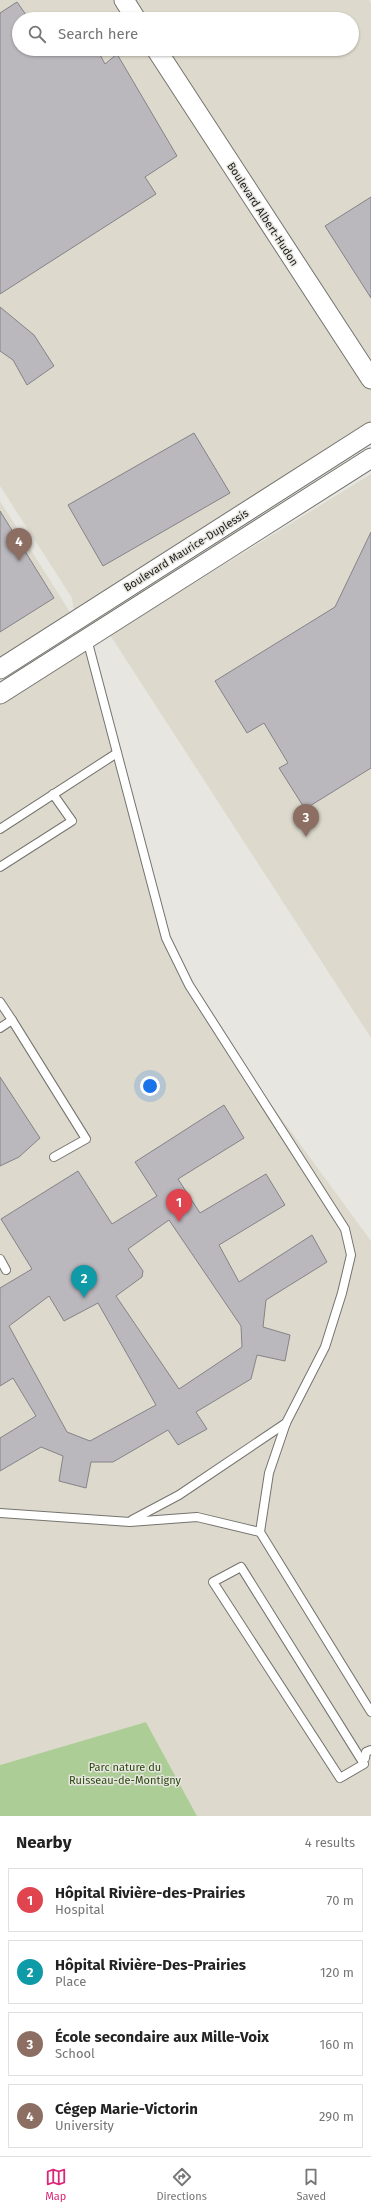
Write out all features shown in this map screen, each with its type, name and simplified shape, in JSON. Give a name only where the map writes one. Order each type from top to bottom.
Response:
[{"type":"street","points":[[124,0],[132,12]]},
{"type":"street","name":"Boulevard Albert-Hudon","points":[[161,56],[371,379]]},
{"type":"street","name":"Boulevard Maurice-Duplessis","points":[[0,694],[70,639],[371,432]]},
{"type":"street","name":"Boulevard Maurice-Duplessis","points":[[155,582],[371,458]]},
{"type":"street","name":"Boulevard Maurice-Duplessis","points":[[0,669],[70,639],[114,608]]},
{"type":"lane","points":[[70,639],[117,753],[166,938],[189,985],[345,1229],[350,1255],[342,1293],[325,1346],[286,1423],[269,1473],[260,1532],[371,1712]]},
{"type":"lane","points":[[0,829],[117,753]]},
{"type":"lane","points":[[0,867],[72,821],[53,794]]},
{"type":"lane","points":[[0,1002],[86,1139],[54,1157]]},
{"type":"lane","points":[[0,1028],[12,1020]]},
{"type":"lane","points":[[0,1260],[6,1270]]},
{"type":"lane","points":[[130,1522],[179,1495],[286,1423]]},
{"type":"lane","points":[[0,1513],[130,1522],[197,1516],[260,1532]]},
{"type":"lane","points":[[366,1759],[241,1567],[213,1582],[340,1778],[364,1764],[366,1759],[366,1752],[371,1750]]},
{"type":"shaded area","points":[[0,0],[369,0],[371,3],[371,433],[0,669],[0,501],[75,620],[72,598],[0,486]]},
{"type":"shaded area","points":[[371,474],[371,1038],[110,635]]},
{"type":"shaded area","points":[[87,639],[166,938],[232,1051],[371,1241],[371,1816],[197,1816],[146,1722],[0,1765],[0,694]]},
{"type":"green space","name":"Parc nature du Ruisseau-de-Montigny","points":[[146,1722],[197,1816],[0,1816],[0,1765]]},
{"type":"building","points":[[17,2],[24,12],[12,12],[12,56],[101,56],[105,64],[115,56],[118,56],[177,156],[145,177],[156,194],[0,294],[0,13]]},
{"type":"building","points":[[371,197],[371,298],[325,226]]},
{"type":"building","points":[[0,307],[34,335],[54,366],[27,385],[13,360],[0,351]]},
{"type":"building","points":[[194,433],[230,493],[103,566],[68,505]]},
{"type":"building","points":[[0,511],[54,598],[0,632]]},
{"type":"building","points":[[371,532],[371,768],[305,809],[279,768],[288,763],[264,723],[247,733],[215,681],[335,607]]},
{"type":"building","points":[[0,1077],[40,1138],[19,1157],[0,1166]]},
{"type":"building","points":[[224,1105],[244,1138],[178,1179],[200,1213],[266,1174],[285,1205],[219,1245],[239,1282],[312,1235],[327,1262],[266,1300],[263,1327],[290,1335],[285,1361],[257,1355],[251,1379],[196,1412],[207,1429],[178,1445],[168,1430],[113,1462],[91,1462],[86,1488],[59,1481],[63,1456],[41,1447],[0,1471],[0,1438],[36,1416],[13,1378],[0,1386],[0,1288],[32,1269],[1,1219],[78,1171],[112,1224],[157,1196],[135,1162]],"holes":[[[169,1220],[241,1326],[242,1347],[179,1389],[116,1296],[142,1277],[143,1271],[128,1249]],[[49,1296],[64,1321],[98,1303],[156,1405],[90,1441],[67,1432],[9,1326]]]},
{"type":"place","name":"Cégep Marie-Victorin","points":[[19,561]]},
{"type":"place","name":"École secondaire aux Mille-Voix","points":[[306,837]]},
{"type":"place","name":"Hôpital Rivière-des-Prairies","points":[[179,1222]]},
{"type":"place","name":"Hôpital Rivière-Des-Prairies","points":[[84,1298]]}]
